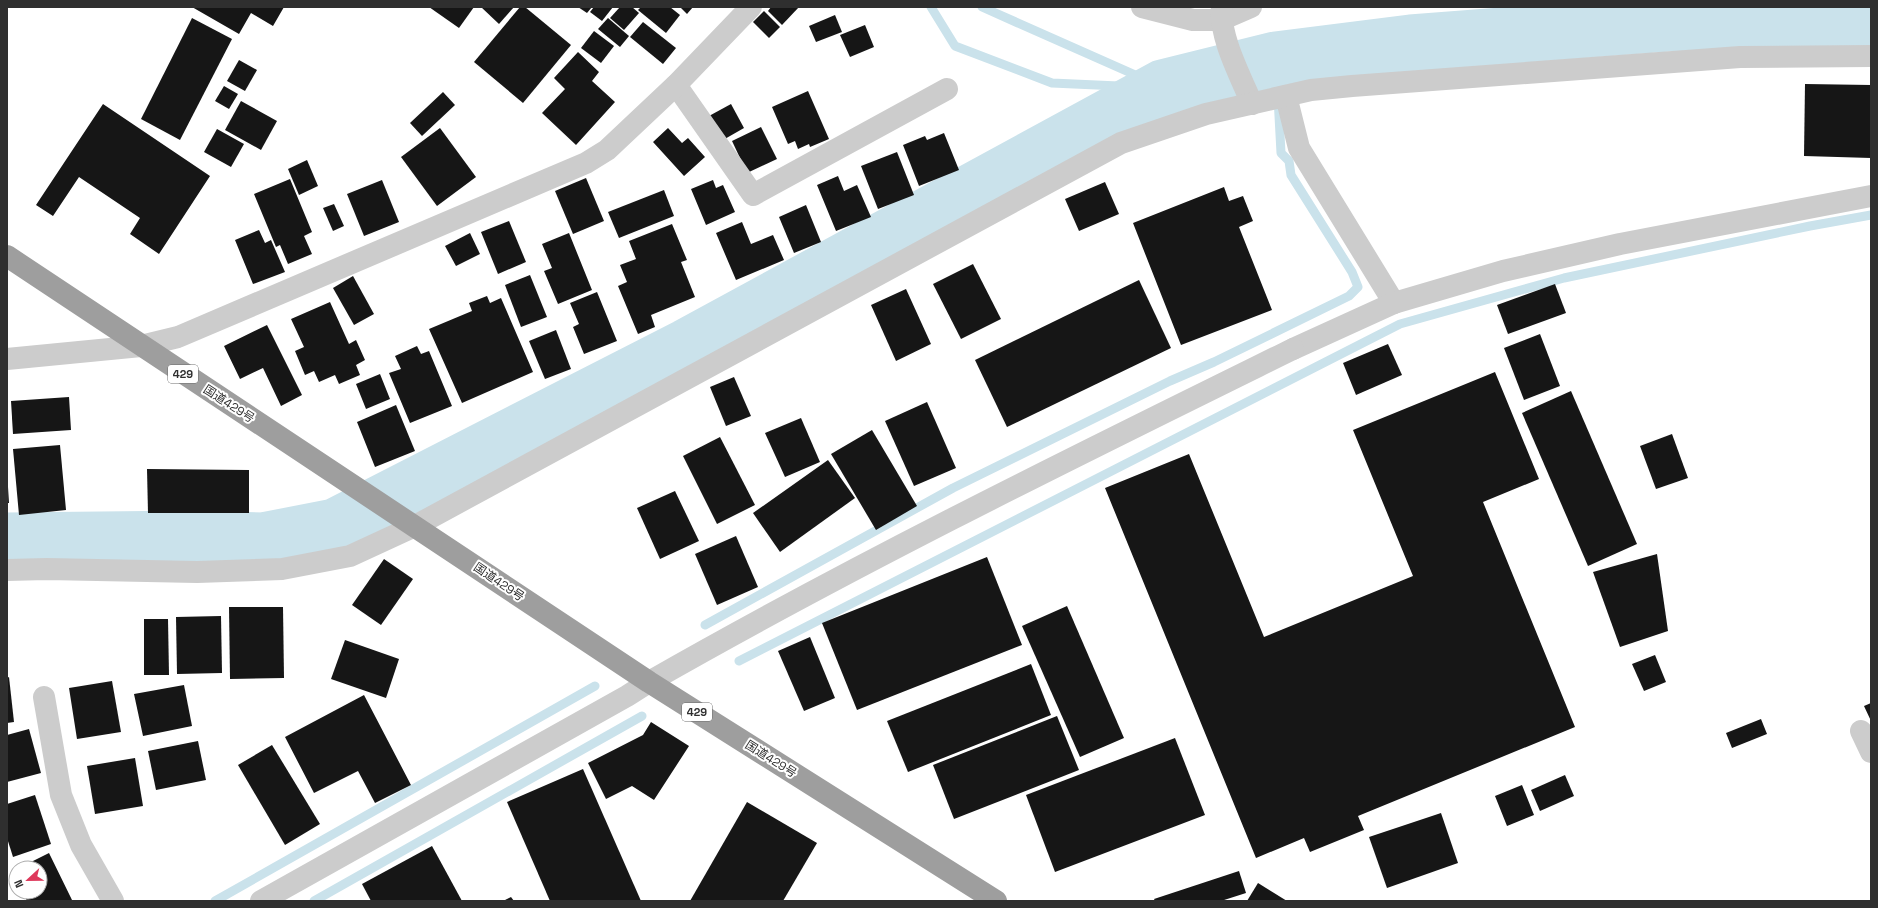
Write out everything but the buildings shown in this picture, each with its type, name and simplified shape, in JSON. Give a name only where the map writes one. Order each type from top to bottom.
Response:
[{"type":"highway","name":"国道429号","points":[[7,256],[141,346],[361,489],[408,522],[649,682],[993,901]]},
{"type":"street","points":[[7,359],[141,346],[178,337],[586,164],[607,150],[676,85],[751,7]]},
{"type":"street","points":[[1142,7],[1194,20],[1223,22],[1251,7]]},
{"type":"street","points":[[1223,22],[1267,98],[1394,303]]},
{"type":"street","points":[[7,570],[47,569],[197,572],[282,569],[350,556],[408,522],[1121,143],[1206,114],[1267,98],[1311,90],[1352,86],[1740,57],[1871,56]]},
{"type":"street","points":[[676,85],[753,195],[947,89]]},
{"type":"street","points":[[261,901],[621,700],[649,682],[719,642],[988,500],[1293,349],[1394,303],[1503,271],[1620,244],[1871,196]]},
{"type":"street","points":[[44,697],[61,795],[81,844],[113,901]]},
{"type":"street","points":[[1861,731],[1871,752]]},
{"type":"waterway","points":[[931,7],[955,46],[1052,83],[1163,88]]},
{"type":"waterway","points":[[982,7],[1158,85]]},
{"type":"waterway","points":[[1806,7],[1811,20]]},
{"type":"waterway","points":[[7,541],[194,539],[263,541],[335,527],[687,347],[1163,88],[1276,60],[1411,43],[1668,23],[1871,19]]},
{"type":"waterway","points":[[705,625],[953,488],[1170,381],[1214,362],[1349,296],[1358,287],[1352,272],[1291,175],[1289,161],[1281,153],[1276,60]]},
{"type":"waterway","points":[[739,661],[1400,324],[1564,278],[1810,226],[1871,215]]},
{"type":"waterway","points":[[215,901],[595,686]]},
{"type":"waterway","points":[[314,901],[642,716]]}]
